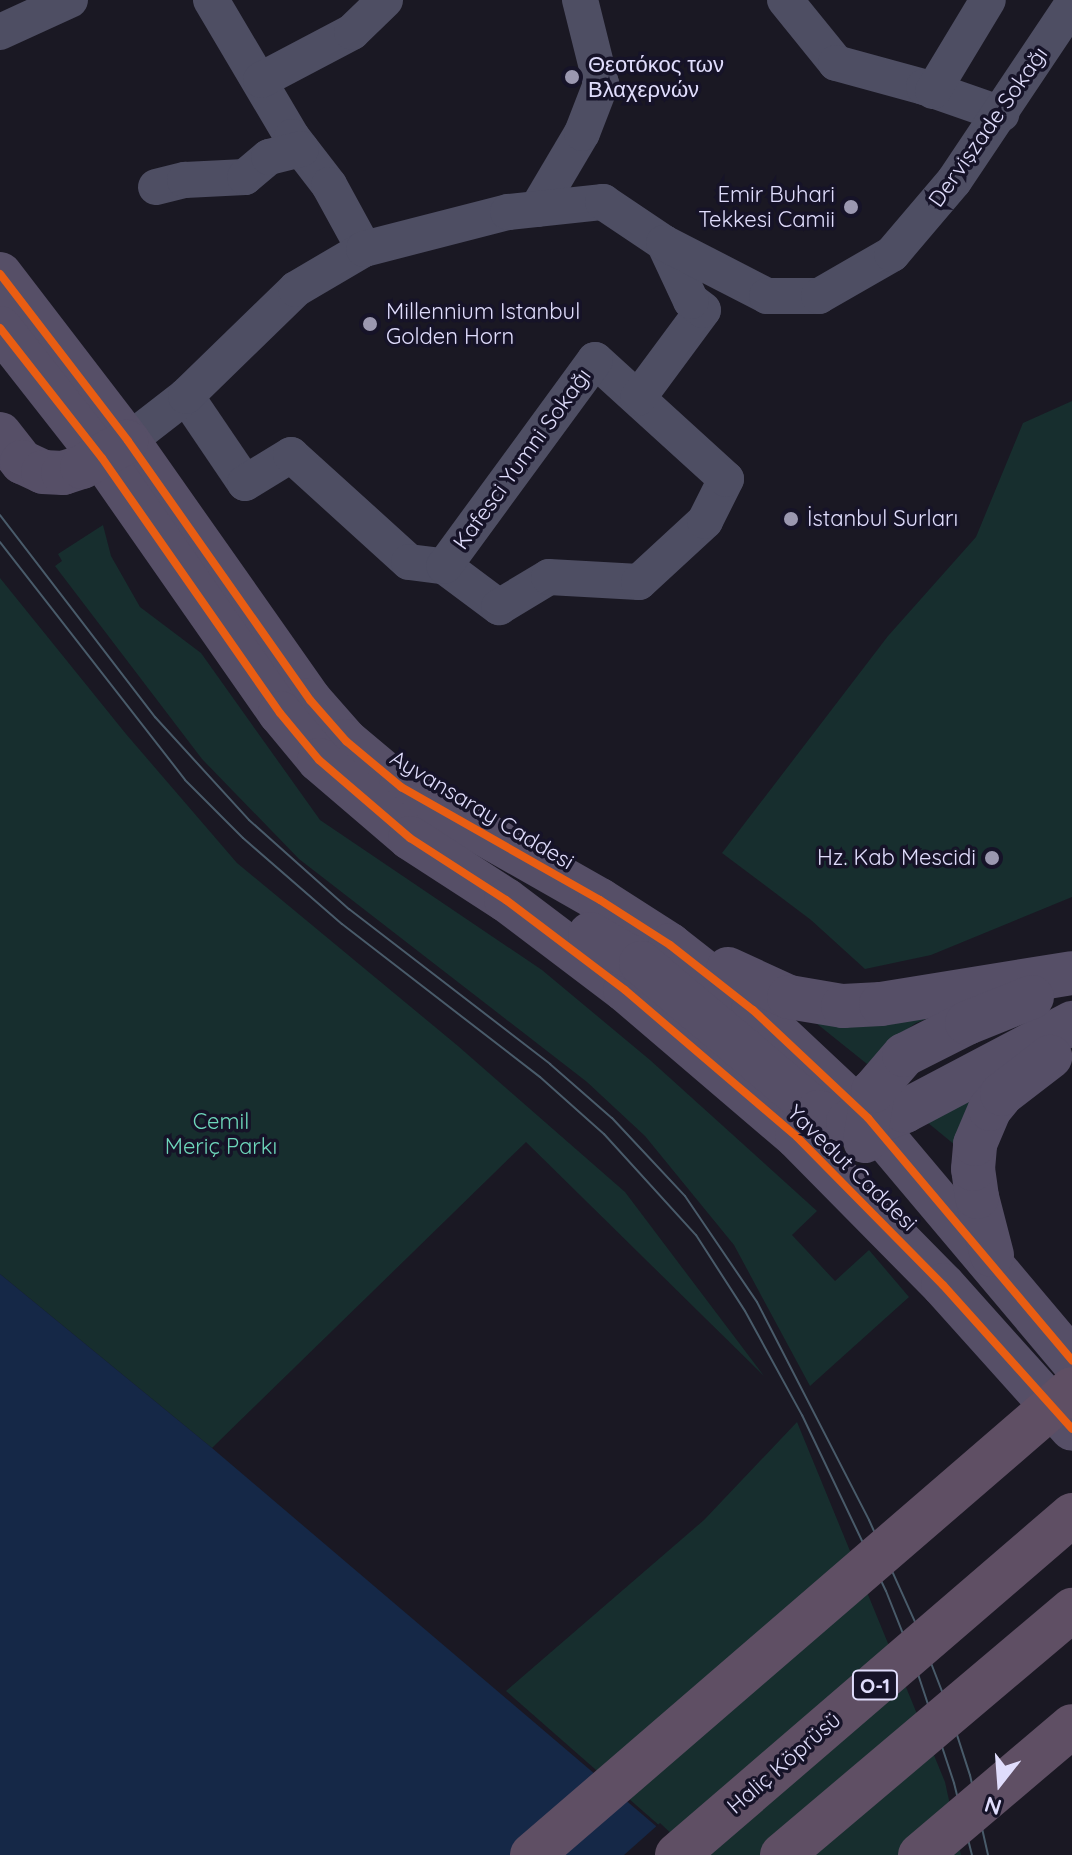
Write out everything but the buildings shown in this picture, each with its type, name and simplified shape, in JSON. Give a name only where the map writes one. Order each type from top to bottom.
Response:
[{"type":"highway","points":[[532,1855],[1072,1389]]},
{"type":"highway","name":"Haliç Köprüsü","points":[[677,1855],[1072,1515]]},
{"type":"highway","points":[[782,1855],[1072,1610]]},
{"type":"highway","points":[[920,1855],[1072,1726]]},
{"type":"main road","name":"Ayvansaray Caddesi","points":[[0,274],[115,449],[262,689],[319,760],[410,838],[506,900]]},
{"type":"main road","name":"Ayvansaray Caddesi","points":[[0,328],[115,449],[310,700],[346,741],[401,787],[600,900],[670,945],[753,1010],[868,1118]]},
{"type":"main road","points":[[0,434],[22,462],[43,472],[63,473],[115,449]]},
{"type":"main road","points":[[506,900],[568,923],[641,963],[802,1100],[828,1118],[848,1122],[905,1111],[1072,1023]]},
{"type":"main road","name":"Yavedut Caddesi","points":[[506,900],[625,990],[797,1137],[1011,1358],[1072,1429]]},
{"type":"main road","points":[[670,945],[789,997],[843,1006],[881,1004],[1072,973]]},
{"type":"main road","points":[[875,1215],[864,1177],[873,1091],[904,1055],[967,1023],[1072,982]]},
{"type":"main road","points":[[1002,1279],[981,1222],[973,1169],[975,1144],[990,1109],[1002,1094],[1018,1079],[1072,1044]]},
{"type":"main road","name":"Yavedut Caddesi","points":[[868,1118],[1072,1360]]},
{"type":"street","points":[[0,32],[70,0]]},
{"type":"street","points":[[211,0],[301,149],[329,185],[364,249]]},
{"type":"street","points":[[261,80],[352,32],[385,0]]},
{"type":"street","points":[[115,449],[186,396],[296,289],[364,249],[508,212],[537,209],[582,133],[601,84],[580,0]]},
{"type":"street","points":[[785,0],[836,63],[1001,114]]},
{"type":"street","points":[[933,91],[988,0]]},
{"type":"street","name":"Dervişzade Sokağı","points":[[537,209],[603,202],[664,243],[767,296],[819,296],[892,254],[954,181],[1072,5]]},
{"type":"street","points":[[156,187],[185,180],[245,177],[269,157],[301,149]]},
{"type":"street","points":[[186,396],[245,483],[291,455],[409,562],[444,566],[499,607],[549,577],[639,582],[705,521],[726,479],[638,398],[703,310],[691,301],[664,243]]},
{"type":"street","name":"Kafesci Yumni Sokağı","points":[[444,566],[595,360],[638,398]]},
{"type":"green space","points":[[1072,401],[1072,897],[931,955],[865,969],[811,920],[722,853],[888,636],[976,537],[1023,423]]},
{"type":"green space","points":[[103,525],[111,556],[140,607],[201,653],[320,820],[542,970],[650,1060],[817,1211],[792,1235],[835,1281],[869,1250],[909,1297],[810,1386],[734,1245],[645,1136],[587,1082],[299,859],[202,759],[55,566],[62,561],[58,554]]},
{"type":"green space","name":"Cemil Meriç Parkı","points":[[0,578],[126,734],[237,863],[458,1046],[625,1192],[764,1376],[526,1142],[212,1448],[0,1274]]},
{"type":"green space","points":[[954,1008],[916,1023],[886,1044],[867,1064],[816,1023]]},
{"type":"green space","points":[[989,1085],[961,1150],[922,1118]]},
{"type":"green space","points":[[797,1422],[945,1782],[961,1855],[693,1855],[506,1691],[704,1520]]},
{"type":"water","points":[[0,1274],[212,1448],[690,1855],[0,1855]]},
{"type":"pier","points":[[660,1823],[694,1855],[624,1855]]},
{"type":"tram line","points":[[0,515],[155,717],[249,820],[349,909],[550,1064],[612,1118],[685,1196],[757,1302],[869,1520],[915,1622],[947,1704],[970,1775],[988,1855]]},
{"type":"tram line","points":[[0,542],[185,780],[243,838],[342,924],[540,1077],[604,1134],[696,1235],[745,1311],[802,1415],[886,1591],[913,1659],[954,1783],[972,1855]]},
{"type":"cycle path","points":[[0,274],[128,441],[310,700],[346,741],[401,787],[600,900],[670,945],[753,1010],[868,1118],[1072,1360]]},
{"type":"cycle path","points":[[0,328],[102,458],[280,713],[319,760],[410,838],[506,900],[625,990],[797,1137],[943,1285],[1072,1429]]},
{"type":"place","name":"Θεοτόκος των Βλαχερνών","points":[[572,77]]},
{"type":"place","name":"Emir Buhari Tekkesi Camii","points":[[851,207]]},
{"type":"place","name":"Millennium Istanbul Golden Horn","points":[[370,324]]},
{"type":"place","name":"İstanbul Surları","points":[[791,519]]},
{"type":"place","name":"Hz. Kab Mescidi","points":[[992,858]]}]
